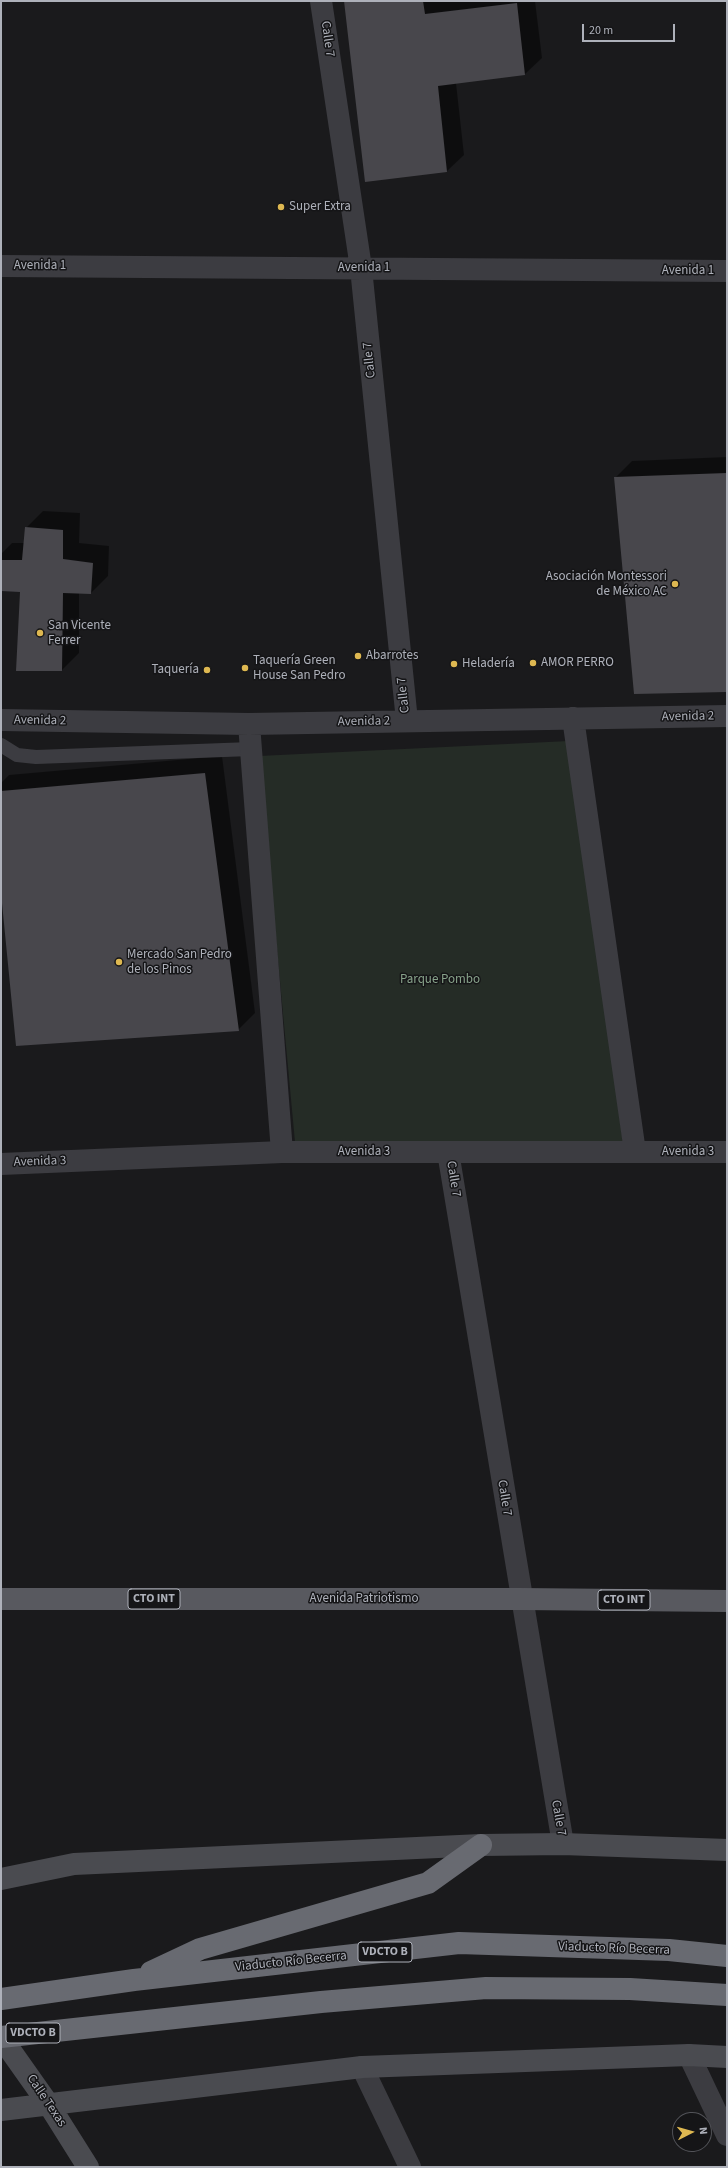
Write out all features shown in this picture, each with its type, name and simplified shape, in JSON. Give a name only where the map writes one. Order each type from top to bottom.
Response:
[{"type":"highway","points":[[134,1980],[200,1949],[428,1882],[481,1845]]},
{"type":"highway","name":"Viaducto Río Becerra","points":[[1,1999],[134,1980],[459,1943],[669,1950],[727,1956]]},
{"type":"highway","name":"VDCTO B","points":[[1,2037],[320,2002],[486,1988],[630,1989],[727,1995]]},
{"type":"main road","name":"Avenida Patriotismo","points":[[1,1599],[521,1599],[727,1601]]},
{"type":"main road","points":[[1,1879],[74,1864],[481,1845],[563,1844],[727,1850]]},
{"type":"main road","name":"Calle Texas","points":[[1,2037],[49,2105],[88,2167]]},
{"type":"main road","points":[[1,2110],[362,2068],[689,2055],[727,2057]]},
{"type":"street","name":"Calle 7","points":[[321,1],[361,268],[407,721]]},
{"type":"street","name":"Avenida 1","points":[[1,266],[727,271]]},
{"type":"street","name":"Avenida 2","points":[[1,720],[248,724],[727,716]]},
{"type":"street","points":[[573,718],[635,1152]]},
{"type":"street","points":[[248,724],[282,1152]]},
{"type":"street","name":"Avenida 3","points":[[1,1164],[282,1152],[727,1152]]},
{"type":"street","name":"Calle 7","points":[[448,1152],[521,1599],[563,1844]]},
{"type":"street","points":[[689,2055],[727,2135]]},
{"type":"street","points":[[362,2068],[410,2167]]},
{"type":"lane","points":[[1,745],[17,755],[36,757],[251,749]]},
{"type":"green space","name":"Parque Pombo","points":[[569,741],[623,1142],[295,1142],[259,756]]},
{"type":"building","points":[[344,1],[423,1],[425,14],[517,3],[525,75],[438,86],[447,172],[365,182]]},
{"type":"building","name":"Asociación Montessori de México AC","points":[[727,473],[727,692],[634,694],[614,477]]},
{"type":"building","name":"San Vicente Ferrer","points":[[25,527],[63,530],[63,559],[93,563],[91,594],[63,593],[62,671],[16,671],[20,592],[1,591],[1,560],[22,560]]},
{"type":"building","name":"Mercado San Pedro de los Pinos","points":[[205,773],[239,1031],[16,1046],[1,893],[1,791]]},
{"type":"place","name":"Super Extra","points":[[281,207]]},
{"type":"place","name":"Asociación Montessori de México AC","points":[[675,584]]},
{"type":"place","name":"San Vicente Ferrer","points":[[40,633]]},
{"type":"place","name":"Abarrotes","points":[[358,656]]},
{"type":"place","name":"AMOR PERRO","points":[[533,663]]},
{"type":"place","name":"Heladería","points":[[454,664]]},
{"type":"place","name":"Taquería Green House San Pedro","points":[[245,668]]},
{"type":"place","name":"Taquería","points":[[207,670]]},
{"type":"place","name":"Mercado San Pedro de los Pinos","points":[[119,962]]}]
